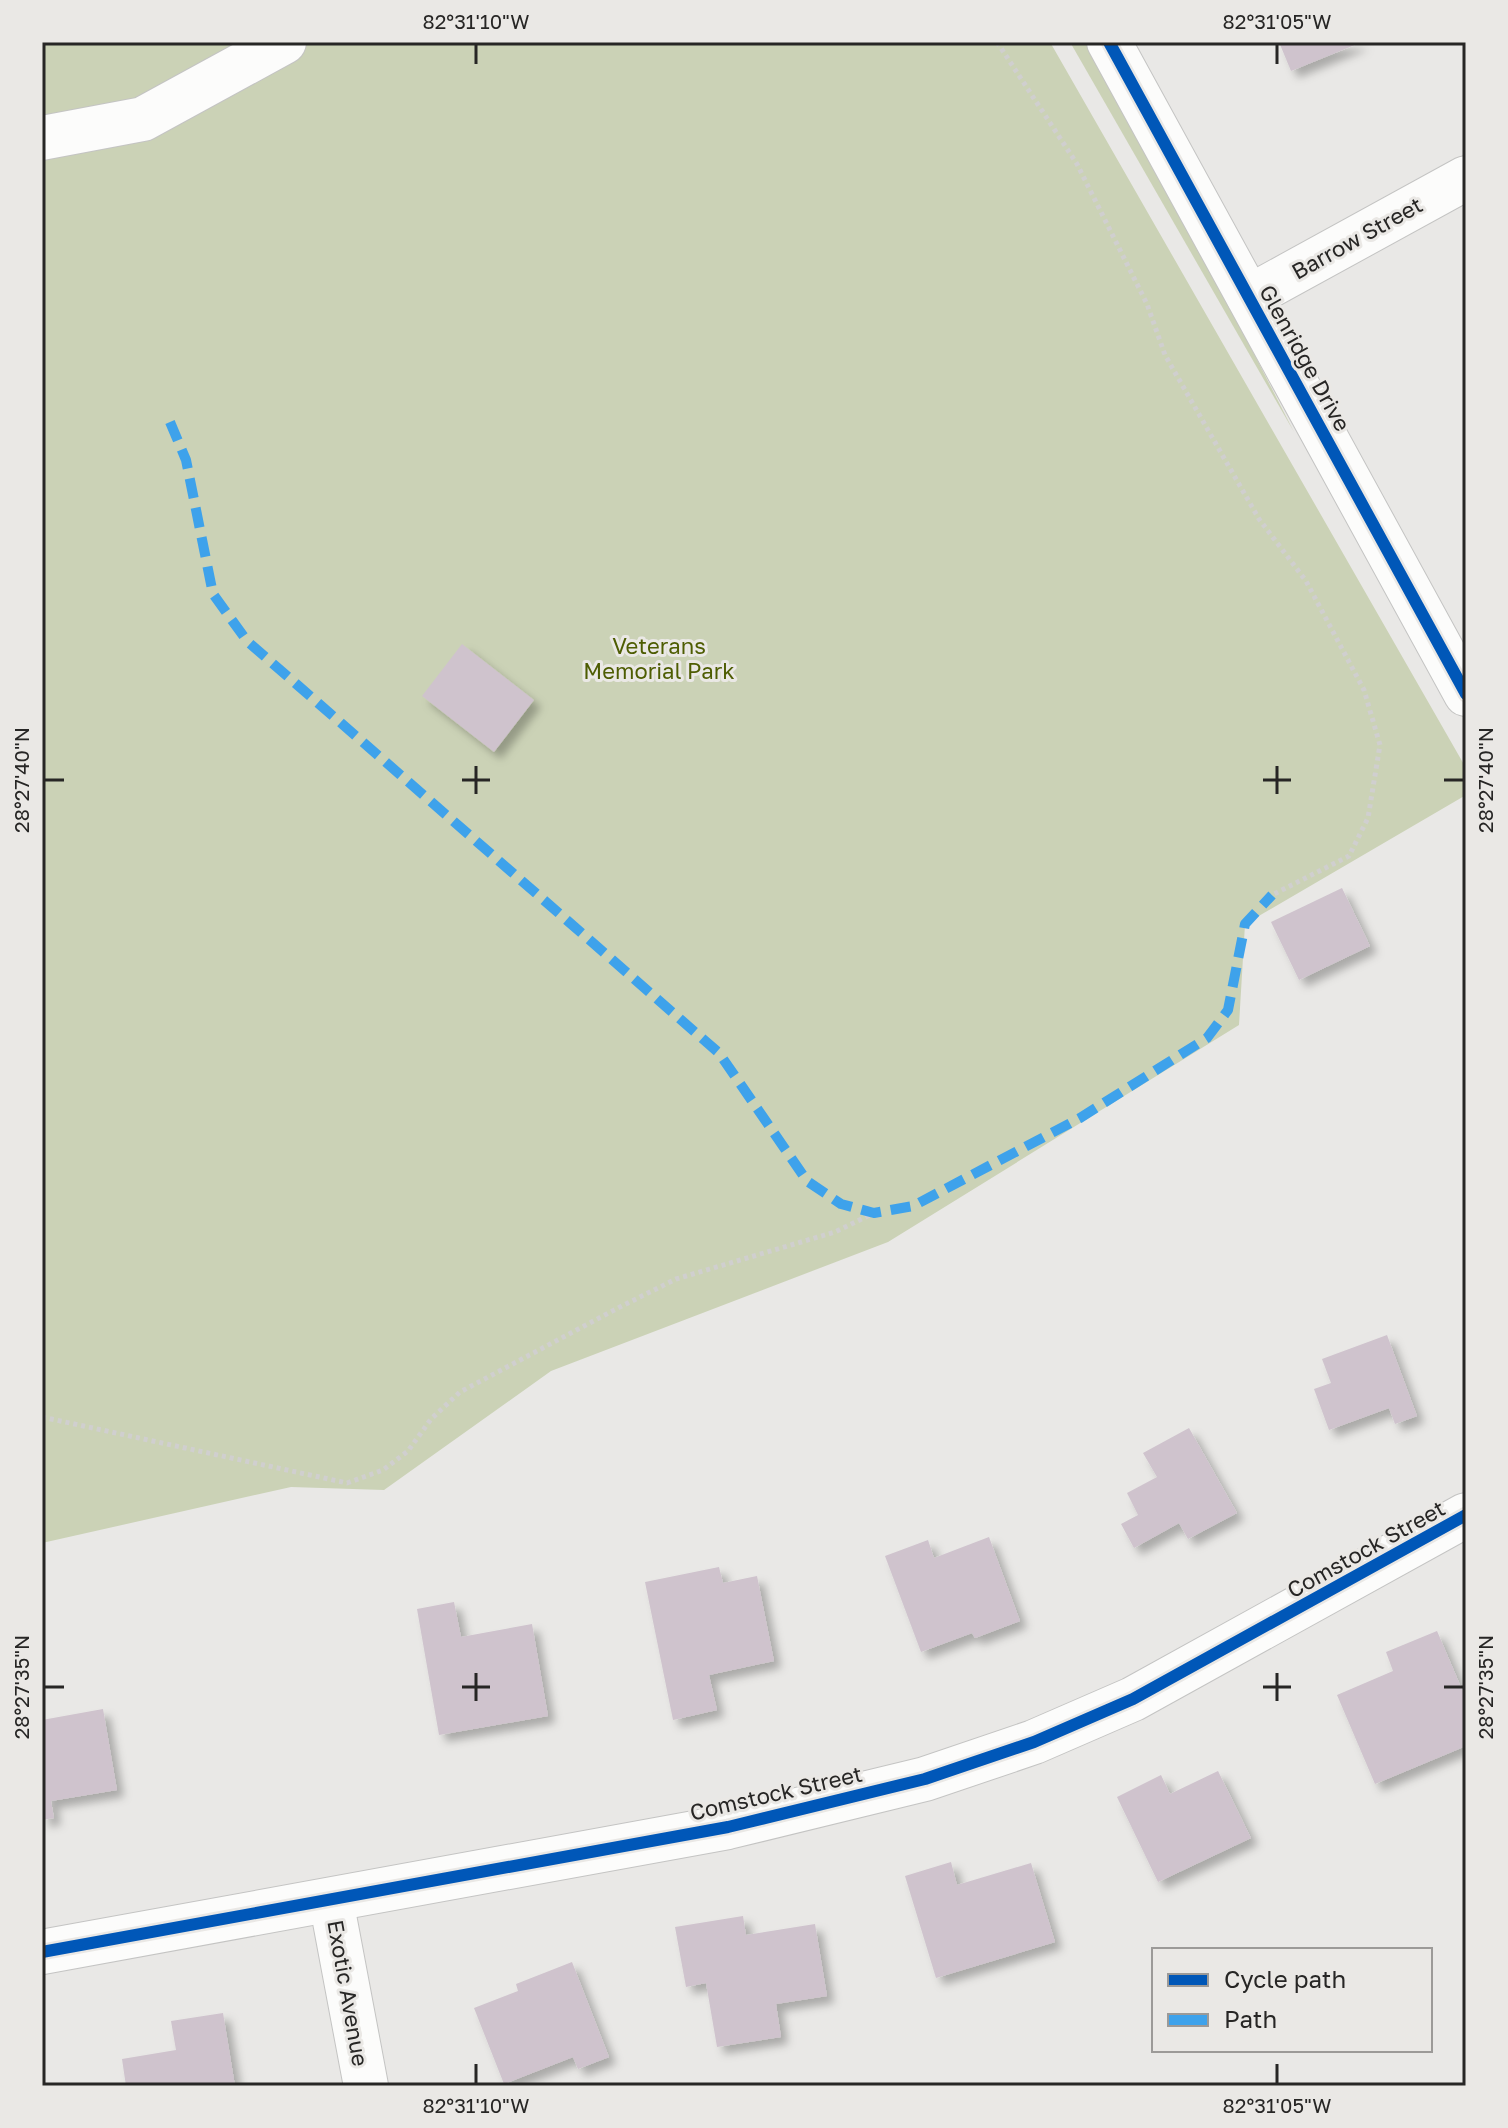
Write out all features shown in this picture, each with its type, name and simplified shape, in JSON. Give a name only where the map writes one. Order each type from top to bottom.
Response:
[{"type":"street","points":[[42,138],[143,119],[284,42]]},
{"type":"street","name":"Glenridge Drive","points":[[1109,42],[1466,694]]},
{"type":"street","name":"Barrow Street","points":[[1249,297],[1466,178]]},
{"type":"street","name":"Comstock Street","points":[[42,1952],[728,1827],[925,1779],[1034,1742],[1178,1677],[1466,1515]]},
{"type":"street","name":"Exotic Avenue","points":[[331,1900],[366,2086]]},
{"type":"path","points":[[997,42],[1077,164],[1147,304],[1165,355],[1259,519],[1306,581],[1364,690],[1380,745],[1368,818],[1349,856],[1272,895]]},
{"type":"path","points":[[42,1417],[347,1483],[383,1470],[408,1451],[431,1419],[460,1392],[618,1308],[676,1279],[835,1232],[874,1213]]},
{"type":"green space","name":"Veterans Memorial Park","points":[[42,42],[1050,42],[1466,768],[1466,795],[1245,924],[1239,1025],[888,1242],[551,1371],[384,1490],[291,1487],[42,1543]]},
{"type":"green space","points":[[1070,42],[1095,42],[1294,432]]},
{"type":"building","points":[[1279,42],[1362,42],[1291,71]]},
{"type":"building","points":[[462,644],[534,700],[494,752],[422,696]]},
{"type":"building","points":[[1342,888],[1370,946],[1299,980],[1271,922]]},
{"type":"building","points":[[1387,1335],[1417,1416],[1395,1424],[1389,1408],[1329,1430],[1314,1389],[1331,1383],[1322,1359]]},
{"type":"building","points":[[1189,1428],[1237,1513],[1188,1539],[1179,1523],[1134,1548],[1121,1524],[1138,1515],[1127,1493],[1157,1477],[1143,1453]]},
{"type":"building","points":[[989,1537],[1020,1621],[975,1638],[972,1633],[921,1652],[885,1556],[928,1540],[934,1558]]},
{"type":"building","points":[[719,1567],[723,1583],[757,1576],[774,1661],[709,1675],[717,1710],[673,1720],[645,1582]]},
{"type":"building","points":[[454,1602],[461,1637],[532,1624],[548,1716],[439,1735],[417,1609]]},
{"type":"building","points":[[1437,1631],[1466,1699],[1466,1746],[1375,1784],[1337,1695],[1393,1671],[1386,1652]]},
{"type":"building","points":[[103,1709],[117,1790],[51,1801],[54,1818],[42,1820],[42,1720]]},
{"type":"building","points":[[1218,1771],[1251,1838],[1158,1882],[1117,1797],[1161,1775],[1170,1794]]},
{"type":"building","points":[[951,1862],[957,1885],[1031,1863],[1055,1942],[936,1978],[905,1876]]},
{"type":"building","points":[[743,1916],[746,1935],[815,1924],[827,1996],[776,2004],[781,2037],[717,2047],[706,1983],[686,1987],[675,1927]]},
{"type":"building","points":[[572,1962],[609,2057],[578,2069],[573,2057],[504,2084],[474,2008],[518,1991],[516,1984]]},
{"type":"building","points":[[223,2013],[235,2086],[126,2086],[122,2059],[176,2050],[171,2021]]},
{"type":"marked path","points":[[170,422],[186,460],[213,594],[247,641],[719,1053],[807,1181],[841,1204],[874,1213],[913,1206],[1080,1118],[1207,1038],[1228,1010],[1245,924],[1272,895]]},
{"type":"cycle path","points":[[1109,42],[1466,694]]},
{"type":"cycle path","points":[[42,1952],[728,1827],[925,1779],[1034,1742],[1133,1699],[1466,1515]]}]
